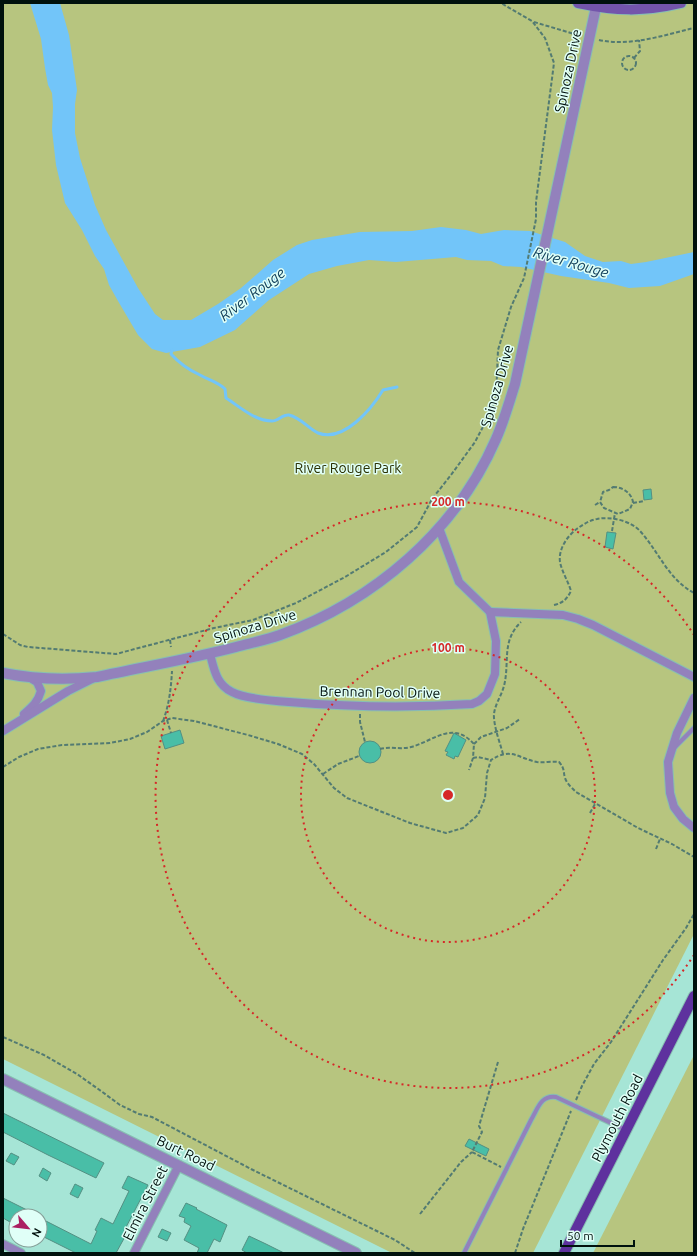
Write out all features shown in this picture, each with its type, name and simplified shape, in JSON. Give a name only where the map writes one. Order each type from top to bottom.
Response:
[{"type":"main road","points":[[578,3],[620,10],[646,10],[681,3]]},
{"type":"main road","name":"Plymouth Road","points":[[564,1253],[694,996]]},
{"type":"street","name":"Spinoza Drive","points":[[3,673],[28,677],[97,677],[210,654],[279,635],[302,626],[348,602],[391,574],[416,553],[439,528],[461,501],[481,468],[498,433],[515,384],[596,7]]},
{"type":"street","points":[[439,528],[459,582],[490,612],[563,615],[578,619],[593,625],[694,677]]},
{"type":"street","name":"Brennan Pool Drive","points":[[210,654],[218,681],[233,693],[259,699],[316,704],[394,707],[472,704],[479,701],[487,694],[495,674],[496,641],[490,612]]},
{"type":"street","points":[[6,729],[35,704],[39,698],[41,691],[40,687],[37,682],[28,677]]},
{"type":"street","points":[[6,729],[68,691],[97,677]]},
{"type":"street","points":[[694,698],[677,733],[668,762],[670,793],[674,807],[683,819],[694,828]]},
{"type":"street","name":"Burt Road","points":[[3,1079],[356,1253]]},
{"type":"street","name":"Elmira Street","points":[[134,1253],[180,1165]]},
{"type":"street","points":[[3,1244],[21,1253]]},
{"type":"lane","points":[[672,751],[694,728]]},
{"type":"lane","points":[[464,1253],[531,1120],[543,1100],[549,1096],[556,1096],[626,1130]]},
{"type":"path","points":[[501,3],[532,21],[589,38],[612,43],[639,40],[694,28]]},
{"type":"path","points":[[3,634],[20,645],[28,647],[116,654],[214,628],[253,620],[296,603],[345,577],[386,552],[416,527],[432,498],[475,442],[496,398],[498,350],[511,307],[524,278],[536,219],[536,202],[554,63],[545,38],[532,21]]},
{"type":"path","points":[[634,58],[630,56],[624,58],[622,64],[624,68],[628,70],[634,67],[634,58],[640,51],[639,40]]},
{"type":"path","points":[[594,505],[600,502],[603,492],[613,487],[624,489],[630,496],[633,503],[630,509],[627,511],[623,510],[618,514],[602,506],[600,502]]},
{"type":"path","points":[[633,503],[644,501]]},
{"type":"path","points":[[612,531],[615,513]]},
{"type":"path","points":[[550,606],[561,603],[568,597],[571,591],[560,561],[561,550],[566,540],[575,530],[598,519],[614,519],[631,524],[639,530],[667,570],[679,583],[694,593]]},
{"type":"path","points":[[503,754],[494,718],[495,710],[504,685],[508,641],[517,625],[531,613]]},
{"type":"path","points":[[170,640],[171,647]]},
{"type":"path","points":[[163,721],[168,708],[172,671]]},
{"type":"path","points":[[360,706],[360,722],[365,742]]},
{"type":"path","points":[[3,768],[38,749],[62,745],[110,743],[130,740],[152,730],[163,721],[172,718],[194,721],[278,744],[302,754],[314,764],[334,788],[347,798],[410,823],[446,833],[463,828],[478,814],[485,798],[487,773],[491,760]]},
{"type":"path","points":[[469,770],[473,758],[474,744],[481,738],[507,728],[520,718]]},
{"type":"path","points":[[167,720],[171,733]]},
{"type":"path","points":[[380,750],[386,747],[402,749],[412,747],[451,732],[456,732],[462,735],[474,744]]},
{"type":"path","points":[[473,758],[478,757],[491,760],[500,755],[511,753],[538,763],[550,761],[559,762],[564,769],[565,778],[568,785],[576,792],[638,828],[694,857]]},
{"type":"path","points":[[323,775],[338,764],[359,756]]},
{"type":"path","points":[[590,813],[596,803]]},
{"type":"path","points":[[656,849],[660,839]]},
{"type":"path","points":[[515,1253],[523,1229],[582,1086],[594,1064],[611,1042],[694,914]]},
{"type":"path","points":[[3,1037],[44,1055],[77,1074],[120,1106],[139,1114],[152,1117],[251,1169],[395,1240],[415,1253]]},
{"type":"path","points":[[420,1214],[462,1162],[472,1152],[482,1132],[479,1126],[498,1062]]},
{"type":"path","points":[[472,1152],[506,1169]]},
{"type":"green space","name":"River Rouge Park","points":[[3,3],[694,3],[694,934],[533,1253],[392,1253],[3,1059]]},
{"type":"green space","points":[[694,1055],[694,1253],[593,1253]]},
{"type":"water","name":"River Rouge","points":[[30,3],[60,3],[69,35],[77,90],[75,104],[75,133],[80,158],[95,205],[106,230],[138,288],[155,314],[163,320],[191,320],[241,288],[273,260],[297,245],[312,240],[360,232],[412,231],[441,227],[466,230],[481,234],[504,230],[530,231],[565,242],[585,256],[603,262],[621,261],[631,264],[694,252],[694,274],[660,286],[629,288],[521,267],[503,266],[491,261],[467,260],[456,257],[396,262],[369,260],[337,266],[309,274],[269,300],[235,330],[200,347],[166,353],[152,349],[138,335],[109,285],[104,269],[65,203],[56,165],[52,130],[52,93],[48,85],[41,39]]},
{"type":"building","points":[[651,489],[652,499],[644,500],[643,490]]},
{"type":"building","points":[[607,532],[616,533],[613,549],[605,547]]},
{"type":"building","points":[[180,730],[184,743],[165,749],[161,736]]},
{"type":"building","points":[[454,733],[466,740],[458,757],[455,756],[454,759],[446,755],[448,752],[445,751]]},
{"type":"building","points":[[370,741],[378,744],[381,752],[378,760],[370,763],[362,760],[359,752],[362,744]]},
{"type":"building","points":[[3,1113],[104,1163],[96,1178],[3,1132]]},
{"type":"building","points":[[469,1139],[489,1149],[486,1156],[465,1146]]},
{"type":"building","points":[[11,1153],[19,1157],[14,1165],[6,1161]]},
{"type":"building","points":[[43,1168],[51,1173],[47,1181],[39,1176]]},
{"type":"building","points":[[128,1176],[148,1185],[124,1231],[127,1233],[116,1253],[76,1253],[48,1239],[48,1222],[91,1244],[97,1231],[95,1230],[101,1218],[113,1224],[129,1191],[122,1188]]},
{"type":"building","points":[[75,1184],[83,1188],[78,1198],[70,1194]]},
{"type":"building","points":[[3,1198],[23,1208],[8,1208],[8,1221],[3,1218]]},
{"type":"building","points":[[186,1203],[227,1225],[220,1242],[214,1239],[207,1253],[197,1253],[199,1248],[184,1240],[191,1226],[184,1222],[185,1218],[179,1216]]},
{"type":"building","points":[[162,1229],[171,1233],[167,1241],[158,1237]]},
{"type":"building","points":[[249,1236],[284,1253],[247,1253],[242,1250]]},
{"type":"waterway","points":[[172,350],[171,354],[181,363],[192,371],[225,389],[226,398],[254,416],[260,419],[272,421],[289,415],[293,416],[318,433],[328,435],[347,429],[372,406],[383,390],[397,387]]}]
